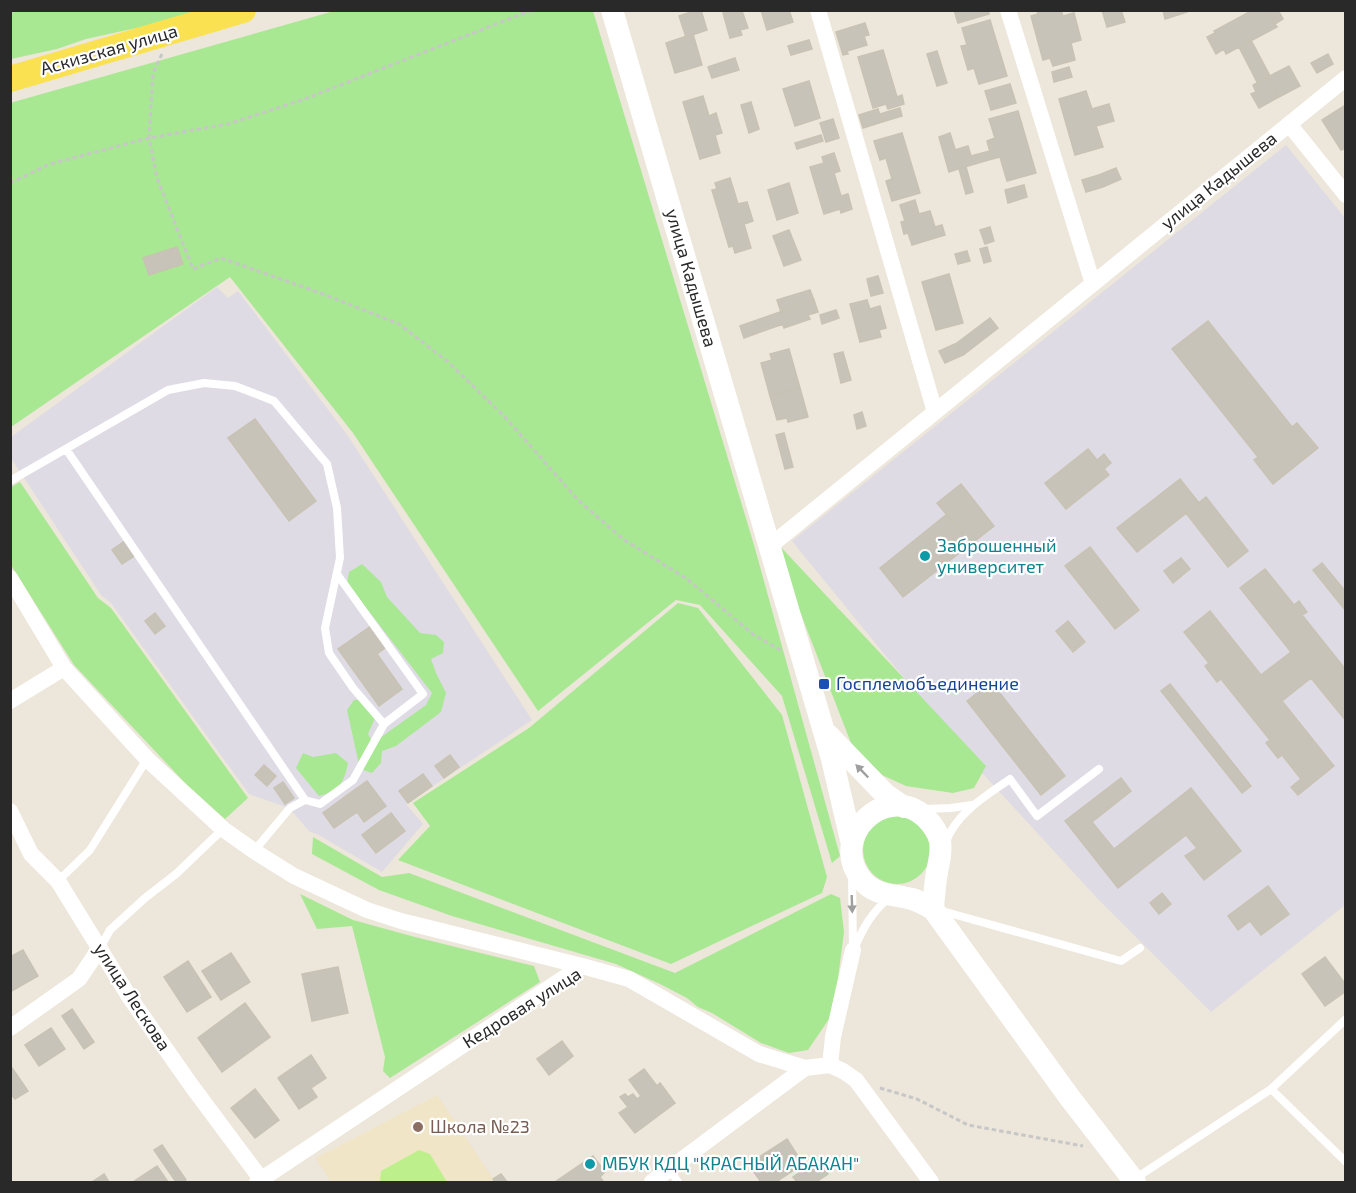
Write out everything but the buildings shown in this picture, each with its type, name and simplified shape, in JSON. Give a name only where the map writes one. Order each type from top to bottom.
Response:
[{"type":"main road","name":"Аскизская улица","points":[[12,77],[243,10]]},
{"type":"street","name":"улица Кадышева","points":[[612,10],[824,730],[852,851]]},
{"type":"street","points":[[818,10],[935,412]]},
{"type":"street","points":[[1008,10],[1093,284]]},
{"type":"street","name":"улица Кадышева","points":[[770,546],[1346,78]]},
{"type":"street","points":[[1289,124],[1346,195]]},
{"type":"street","points":[[10,578],[64,668],[147,759],[223,829],[254,851],[294,876],[367,910],[401,921],[582,966]]},
{"type":"street","points":[[10,701],[64,668]]},
{"type":"street","points":[[824,730],[885,794],[904,807]]},
{"type":"street","points":[[933,909],[939,862],[938,836],[932,824],[917,811],[904,807],[883,808],[870,814],[860,824],[854,837],[852,851],[857,873],[866,884],[879,892],[911,899],[933,909],[1070,1098],[1134,1181]]},
{"type":"street","name":"улица Лескова","points":[[10,811],[31,854],[58,881],[119,981],[259,1181]]},
{"type":"street","points":[[893,896],[920,889],[930,880],[939,862]]},
{"type":"street","points":[[10,1028],[79,979],[100,948]]},
{"type":"street","points":[[830,1065],[853,950]]},
{"type":"street","name":"Кедровая улица","points":[[259,1181],[582,966],[629,979],[759,1054],[805,1068]]},
{"type":"street","points":[[652,1182],[673,1176],[805,1068],[830,1065],[856,1080],[932,1182]]},
{"type":"lane","points":[[10,481],[168,390],[204,383],[235,386],[274,401],[327,464],[337,508],[340,558],[325,628],[329,653],[353,688],[384,724]]},
{"type":"lane","points":[[66,449],[305,800],[320,804],[353,780],[384,724],[423,694],[337,574]]},
{"type":"lane","points":[[58,881],[90,850],[147,759]]},
{"type":"lane","points":[[939,862],[947,837],[958,821],[973,805],[1010,779],[1037,816],[1099,769]]},
{"type":"lane","points":[[254,851],[290,808],[305,800]]},
{"type":"lane","points":[[904,807],[929,810],[973,805]]},
{"type":"lane","points":[[100,948],[110,930],[176,874],[223,829]]},
{"type":"lane","points":[[852,851],[853,950]]},
{"type":"lane","points":[[853,950],[865,924],[881,905],[893,896]]},
{"type":"lane","points":[[933,909],[1121,961],[1140,948]]},
{"type":"lane","points":[[1134,1181],[1271,1089],[1346,1019]]},
{"type":"lane","points":[[1271,1089],[1346,1162]]},
{"type":"path","points":[[10,183],[50,164],[149,138],[228,124],[281,107],[532,10]]},
{"type":"path","points":[[172,31],[153,73],[149,138],[157,178],[193,269],[221,258],[399,324],[447,361],[504,416],[578,500],[623,539],[687,579],[754,635],[804,664]]},
{"type":"path","points":[[856,1080],[916,1099],[968,1125],[1111,1151]]},
{"type":"shaded area","points":[[1286,145],[1345,218],[1345,905],[1211,1012],[1097,898],[974,764],[792,541]]},
{"type":"shaded area","points":[[217,287],[228,298],[238,291],[348,436],[532,720],[406,804],[423,824],[382,872],[310,832],[289,808],[249,794],[111,603],[101,595],[11,458],[11,437]]},
{"type":"shaded area","name":"Школа №23","points":[[437,1095],[495,1182],[331,1182],[316,1158]]},
{"type":"green space","points":[[10,11],[198,11],[11,59]]},
{"type":"green space","points":[[334,11],[593,11],[754,545],[840,856],[832,863],[782,696],[700,605],[676,600],[538,711],[353,433],[230,277],[11,427],[10,103]]},
{"type":"green space","points":[[20,482],[98,598],[111,608],[248,798],[225,819],[187,785],[74,665],[11,565],[11,487]]},
{"type":"green space","points":[[777,543],[986,766],[974,788],[953,793],[906,786],[882,775],[851,743],[778,555]]},
{"type":"green space","points":[[362,564],[381,582],[387,597],[420,633],[436,635],[444,642],[443,653],[431,659],[446,693],[441,712],[396,746],[382,751],[381,763],[372,773],[360,769],[347,710],[354,700],[366,699],[375,718],[368,734],[373,743],[426,705],[432,693],[347,583],[349,572]]},
{"type":"green space","points":[[678,603],[698,608],[782,715],[827,877],[822,893],[671,964],[398,860],[430,826],[413,803],[529,728]]},
{"type":"green space","points":[[303,753],[313,757],[336,753],[348,763],[340,785],[331,792],[319,796],[296,768]]},
{"type":"green space","points":[[897,816],[910,819],[921,826],[928,837],[931,850],[928,863],[921,874],[910,881],[897,884],[884,881],[873,874],[866,863],[863,850],[866,837],[873,826],[884,819]]},
{"type":"green space","points":[[313,837],[382,877],[409,873],[675,973],[831,894],[840,898],[844,932],[838,978],[829,1019],[808,1050],[789,1053],[761,1043],[698,1007],[687,998],[616,964],[452,916],[379,890],[312,854]]},
{"type":"green space","points":[[300,894],[353,920],[534,966],[540,982],[390,1078],[383,1071],[385,1057],[352,926],[317,929]]},
{"type":"green space","points":[[419,1150],[430,1154],[447,1182],[380,1182],[381,1171]]},
{"type":"place","name":"Заброшенный университет","points":[[925,556]]},
{"type":"place","name":"Госплемобъединение","points":[[824,684]]},
{"type":"place","name":"Школа №23","points":[[418,1127]]},
{"type":"place","name":"МБУК КДЦ \"КРАСНЫЙ АБАКАН\"","points":[[590,1164]]}]
